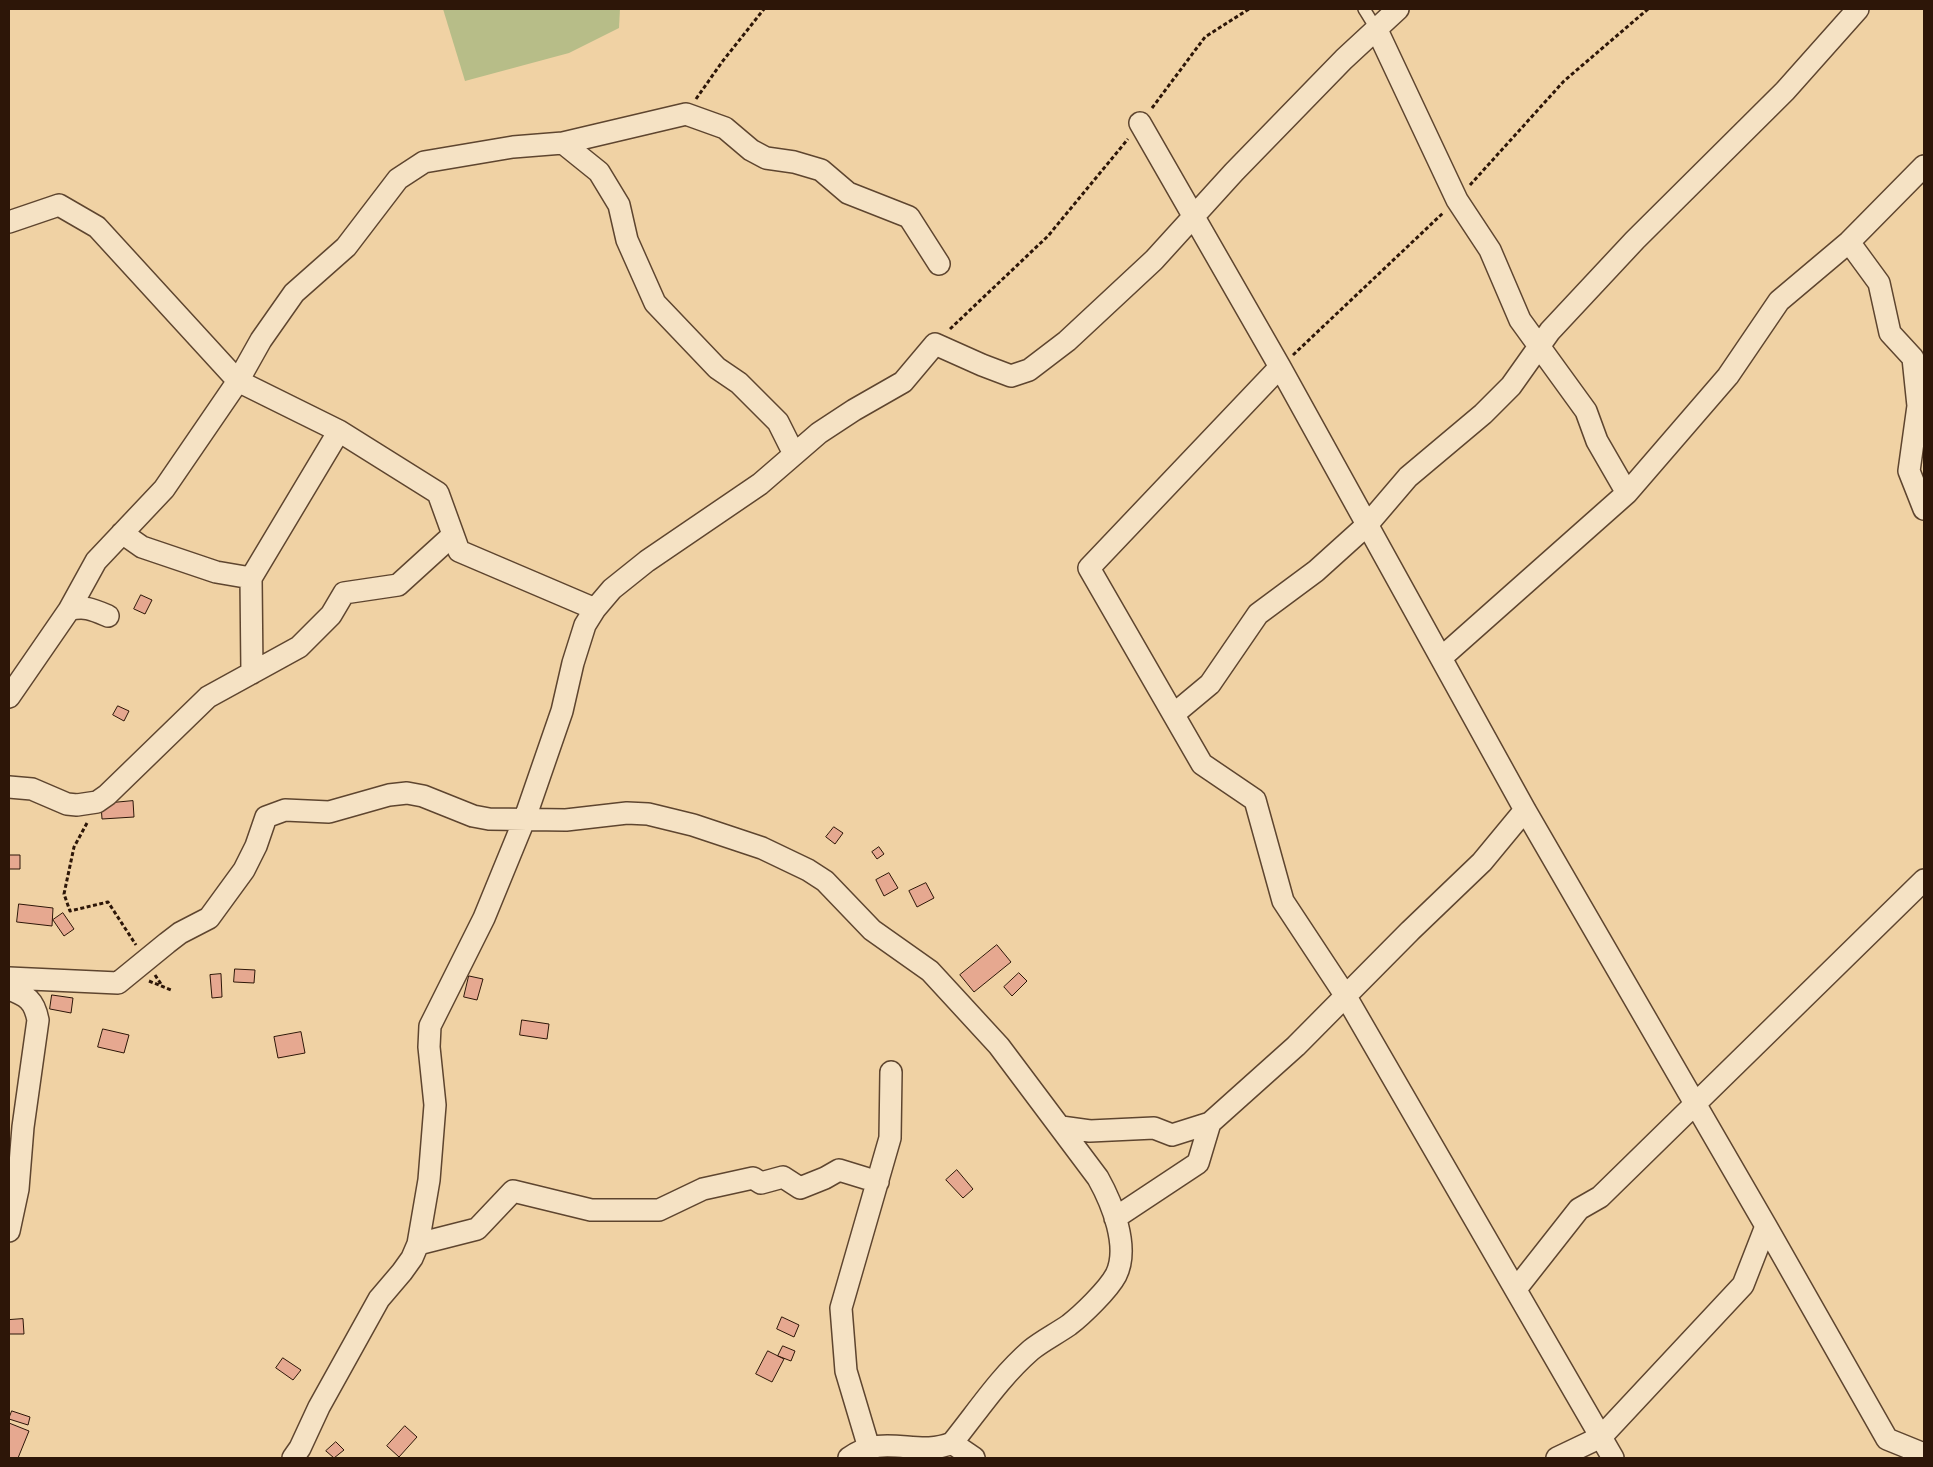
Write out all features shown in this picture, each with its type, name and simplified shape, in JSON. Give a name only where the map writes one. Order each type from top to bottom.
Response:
[{"type":"street","points":[[293,1458],[379,1299],[407,1265],[418,1244],[429,1180],[435,1105],[429,1046],[430,1026],[484,918],[525,818],[562,711],[573,663],[585,625],[595,609],[612,589],[646,561],[760,484],[818,433],[903,382],[935,344],[1011,376],[1029,370],[1084,326],[1154,260],[1192,217],[1344,59],[1398,9]]},
{"type":"street","points":[[1174,714],[1210,684],[1258,614],[1316,571],[1367,525],[1408,477],[1483,414],[1510,386],[1550,331],[1635,240],[1785,91],[1858,9]]},
{"type":"street","points":[[1377,30],[1457,200],[1490,250],[1520,320],[1540,345],[1586,411],[1597,441],[1627,493]]},
{"type":"street","points":[[9,696],[69,610],[96,561],[164,490],[238,381],[261,340],[294,293],[346,247],[398,180],[424,162],[513,146],[563,143],[686,114],[726,128],[751,150],[766,158],[794,162],[821,170],[848,193],[910,217],[939,264]]},
{"type":"street","points":[[1140,123],[1192,217],[1280,367],[1525,810],[1696,1104],[1887,1439],[1924,1454],[1920,1458]]},
{"type":"street","points":[[563,143],[599,172],[619,205],[626,240],[655,303],[717,368],[739,383],[778,422],[794,454]]},
{"type":"street","points":[[1441,658],[1627,493],[1728,376],[1779,301],[1849,242],[1924,166]]},
{"type":"street","points":[[9,222],[59,205],[97,227],[238,381],[338,431],[438,493],[459,551],[595,609]]},
{"type":"street","points":[[1849,242],[1879,282],[1890,333],[1913,358],[1918,406],[1909,471],[1924,509]]},
{"type":"street","points":[[1280,367],[1089,568],[1202,764],[1255,800],[1283,901],[1345,995],[1613,1458]]},
{"type":"street","points":[[252,673],[251,578],[338,431]]},
{"type":"street","points":[[122,533],[142,548],[216,572],[251,578]]},
{"type":"street","points":[[9,787],[32,789],[67,804],[77,805],[97,802],[107,795],[199,704],[220,690],[299,647],[331,615],[344,593],[398,585],[453,535]]},
{"type":"street","points":[[69,610],[79,606],[90,608],[108,616]]},
{"type":"street","points":[[9,978],[118,983],[145,959],[180,933],[209,918],[244,870],[256,846],[266,818],[285,810],[329,812],[389,795],[407,793],[423,796],[473,816],[489,819],[566,820],[627,813],[648,814],[693,825],[762,848],[808,870],[825,881],[872,930],[930,971],[999,1046],[1098,1178],[1115,1218],[1121,1245],[1120,1262],[1115,1276],[1096,1299],[1069,1324],[1032,1349],[1006,1373],[952,1443],[942,1448],[925,1449],[893,1445],[869,1448],[849,1458]]},
{"type":"street","points":[[1060,1128],[1090,1131],[1154,1128],[1172,1134],[1210,1123],[1296,1046],[1345,995],[1482,862],[1525,810]]},
{"type":"street","points":[[1516,1289],[1579,1209],[1600,1197],[1924,880]]},
{"type":"street","points":[[9,989],[30,1000],[36,1009],[38,1020],[22,1127],[18,1189],[9,1231]]},
{"type":"street","points":[[869,1448],[846,1371],[842,1308],[890,1138],[891,1072]]},
{"type":"street","points":[[1115,1218],[1198,1163],[1210,1123]]},
{"type":"street","points":[[418,1244],[477,1229],[513,1191],[591,1210],[659,1210],[703,1189],[753,1178],[761,1183],[783,1177],[800,1188],[839,1170],[878,1182]]},
{"type":"street","points":[[1557,1458],[1601,1437],[1743,1285],[1766,1226]]},
{"type":"street","points":[[952,1443],[974,1458]]},
{"type":"lane","points":[[1364,9],[1377,30]]},
{"type":"path","points":[[686,114],[722,62],[764,9]]},
{"type":"path","points":[[935,344],[1048,236],[1140,123],[1204,37],[1249,9]]},
{"type":"path","points":[[97,802],[74,847],[64,894],[70,911],[108,902],[163,987]]},
{"type":"green space","points":[[443,9],[620,9],[619,28],[569,53],[465,81]]},
{"type":"building","points":[[141,595],[152,600],[145,614],[134,609]]},
{"type":"building","points":[[118,706],[129,711],[124,721],[113,715]]},
{"type":"building","points":[[133,801],[134,817],[102,819],[101,804]]},
{"type":"building","points":[[834,827],[843,833],[835,844],[826,837]]},
{"type":"building","points":[[879,847],[884,854],[877,859],[872,852]]},
{"type":"building","points":[[9,855],[20,855],[20,869],[9,869]]},
{"type":"building","points":[[889,873],[898,888],[884,896],[876,880]]},
{"type":"building","points":[[926,883],[934,898],[917,907],[909,891]]},
{"type":"building","points":[[19,904],[53,908],[52,926],[17,922]]},
{"type":"building","points":[[63,913],[74,929],[64,936],[53,920]]},
{"type":"building","points":[[997,945],[1011,962],[974,992],[960,975]]},
{"type":"building","points":[[235,969],[255,970],[254,983],[234,982]]},
{"type":"building","points":[[1019,973],[1027,981],[1012,996],[1004,987]]},
{"type":"building","points":[[221,974],[222,997],[212,998],[210,975]]},
{"type":"building","points":[[469,976],[483,979],[477,1000],[464,997]]},
{"type":"building","points":[[52,995],[73,998],[71,1013],[50,1009]]},
{"type":"building","points":[[522,1020],[549,1024],[547,1039],[520,1035]]},
{"type":"building","points":[[103,1029],[129,1035],[124,1053],[98,1047]]},
{"type":"building","points":[[301,1032],[305,1053],[278,1058],[274,1037]]},
{"type":"building","points":[[957,1170],[973,1189],[963,1198],[946,1180]]},
{"type":"building","points":[[782,1317],[799,1325],[794,1337],[777,1329]]},
{"type":"building","points":[[23,1319],[24,1334],[9,1334],[9,1320]]},
{"type":"building","points":[[783,1346],[795,1351],[791,1361],[778,1356]]},
{"type":"building","points":[[768,1351],[784,1359],[772,1382],[756,1374]]},
{"type":"building","points":[[283,1358],[301,1370],[293,1380],[276,1368]]},
{"type":"building","points":[[12,1411],[30,1417],[28,1425],[9,1419]]},
{"type":"building","points":[[9,1423],[29,1431],[18,1458],[9,1458]]},
{"type":"building","points":[[405,1426],[417,1437],[399,1457],[387,1446]]},
{"type":"building","points":[[336,1442],[344,1450],[334,1458],[326,1451]]}]
